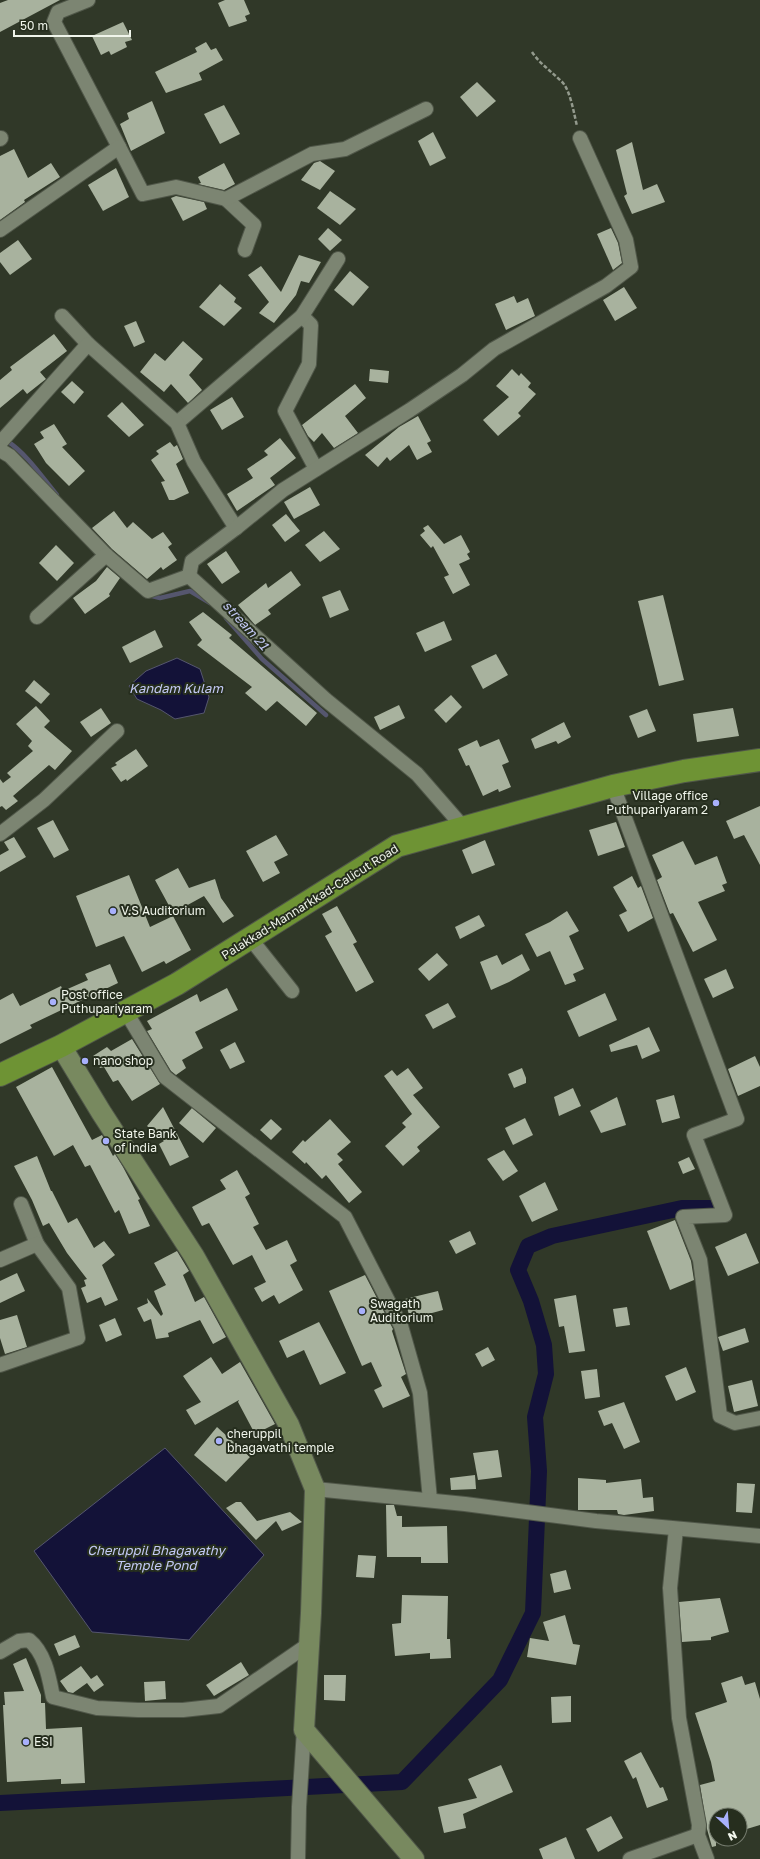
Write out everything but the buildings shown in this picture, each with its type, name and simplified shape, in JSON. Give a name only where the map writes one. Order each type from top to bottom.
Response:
[{"type":"highway","name":"Palakkad-Mannarkkad-Calicut Road","points":[[0,1075],[62,1046],[177,984],[397,846],[614,786],[684,771],[760,760]]},
{"type":"street","points":[[88,0],[58,12],[54,22],[143,194],[176,188],[226,199],[254,225],[245,250]]},
{"type":"street","points":[[226,199],[312,154],[345,149],[426,109]]},
{"type":"street","points":[[190,576],[192,561],[283,490],[410,410],[462,375],[494,349],[606,286],[631,267],[626,240],[580,138]]},
{"type":"street","points":[[0,230],[119,146]]},
{"type":"street","points":[[178,423],[302,316],[338,259]]},
{"type":"street","points":[[62,316],[88,344],[178,423],[194,462],[236,528]]},
{"type":"street","points":[[302,316],[311,326],[309,364],[285,411],[316,469]]},
{"type":"street","points":[[0,443],[88,344]]},
{"type":"street","points":[[0,450],[10,456],[106,555],[148,591],[190,576]]},
{"type":"street","points":[[37,617],[106,555]]},
{"type":"street","points":[[190,576],[326,700],[418,774],[464,828]]},
{"type":"street","points":[[0,834],[44,800],[117,731]]},
{"type":"street","points":[[614,786],[737,1119],[694,1135],[726,1215],[683,1217],[700,1260],[720,1416],[735,1423],[760,1418]]},
{"type":"street","points":[[250,938],[292,992]]},
{"type":"street","points":[[126,1012],[165,1077],[345,1217],[401,1326],[420,1393],[430,1500]]},
{"type":"street","points":[[62,1046],[101,1112],[194,1256],[288,1425],[315,1489],[309,1644],[299,1808],[298,1859]]},
{"type":"street","points":[[0,1365],[78,1338],[69,1288],[37,1244],[21,1204]]},
{"type":"street","points":[[0,1260],[37,1244]]},
{"type":"street","points":[[315,1489],[430,1500],[528,1513],[676,1529],[760,1536]]},
{"type":"street","points":[[676,1529],[670,1588],[679,1718],[699,1825],[698,1835],[707,1859]]},
{"type":"street","points":[[0,1652],[19,1641],[29,1640],[38,1646],[49,1674],[53,1697],[97,1708],[183,1710],[219,1706],[309,1644]]},
{"type":"street","points":[[304,1730],[340,1770],[414,1859]]},
{"type":"street","points":[[630,1859],[698,1835]]},
{"type":"path","points":[[532,52],[538,61],[561,81],[568,90],[580,138]]},
{"type":"water","name":"Kandam Kulam","points":[[177,658],[200,669],[209,697],[204,713],[175,719],[161,710],[137,699],[129,686],[146,671]]},
{"type":"water","name":"Cheruppil Bhagavathy Temple Pond","points":[[165,1448],[264,1555],[189,1640],[92,1632],[34,1551]]},
{"type":"waterway","name":"stream 21","points":[[7,441],[28,459],[57,495]]},
{"type":"waterway","name":"stream 21","points":[[148,595],[160,598],[190,591],[210,603]]},
{"type":"waterway","name":"stream 21","points":[[226,618],[262,659],[326,715]]},
{"type":"waterway","points":[[0,1803],[402,1782],[500,1680],[533,1613],[539,1471],[535,1417],[546,1374],[544,1345],[531,1301],[518,1270],[528,1246],[552,1236],[682,1208],[718,1208]]},
{"type":"place","name":"Village office Puthupariyaram 2","points":[[716,803]]},
{"type":"place","name":"V.S Auditorium","points":[[113,911]]},
{"type":"place","name":"Post office Puthupariyaram","points":[[53,1002]]},
{"type":"place","name":"nano shop","points":[[85,1061]]},
{"type":"place","name":"State Bank of India","points":[[106,1141]]},
{"type":"place","name":"Swagath Auditorium","points":[[362,1311]]},
{"type":"place","name":"cheruppil bhagavathi temple","points":[[219,1441]]},
{"type":"place","name":"ESI","points":[[26,1742]]}]
